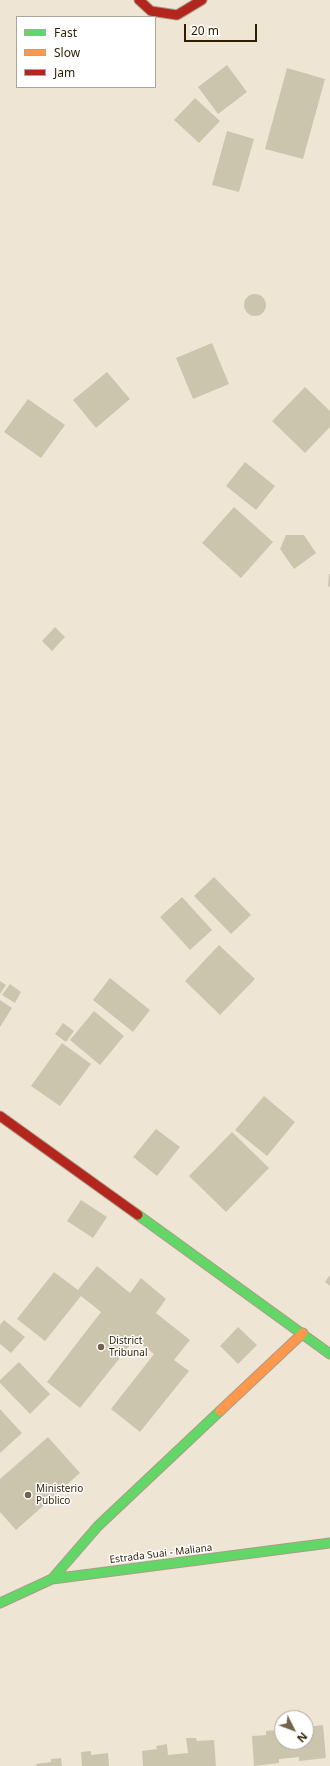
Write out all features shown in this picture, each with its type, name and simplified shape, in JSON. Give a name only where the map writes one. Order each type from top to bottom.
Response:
[{"type":"street","points":[[139,0],[151,11],[177,15],[202,0]]},
{"type":"street","points":[[0,1116],[303,1333],[330,1354]]},
{"type":"street","points":[[52,1579],[98,1526],[303,1333]]},
{"type":"street","name":"Estrada Suai - Maliana","points":[[0,1603],[52,1579],[330,1543]]},
{"type":"building","points":[[227,65],[247,92],[218,114],[198,87]]},
{"type":"building","points":[[287,68],[325,79],[303,159],[265,149]]},
{"type":"building","points":[[195,98],[220,121],[199,143],[174,120]]},
{"type":"building","points":[[227,131],[254,139],[239,192],[212,185]]},
{"type":"building","points":[[255,294],[263,297],[266,305],[263,313],[255,316],[247,313],[244,305],[247,297]]},
{"type":"building","points":[[212,343],[229,384],[193,399],[176,358]]},
{"type":"building","points":[[107,372],[130,399],[96,428],[73,400]]},
{"type":"building","points":[[305,387],[330,411],[330,427],[305,453],[272,421]]},
{"type":"building","points":[[28,399],[65,425],[41,458],[4,432]]},
{"type":"building","points":[[245,462],[275,486],[256,510],[226,486]]},
{"type":"building","points":[[234,507],[273,542],[241,578],[202,543]]},
{"type":"building","points":[[286,535],[304,535],[316,553],[294,569],[280,549]]},
{"type":"building","points":[[330,574],[330,587],[328,586]]},
{"type":"building","points":[[55,627],[65,637],[52,651],[42,641]]},
{"type":"building","points":[[214,877],[251,915],[231,934],[194,896]]},
{"type":"building","points":[[182,897],[212,930],[190,950],[160,917]]},
{"type":"building","points":[[219,945],[255,979],[220,1015],[185,981]]},
{"type":"building","points":[[110,978],[150,1010],[133,1032],[93,1000]]},
{"type":"building","points":[[0,981],[6,985],[0,994]]},
{"type":"building","points":[[10,984],[21,992],[15,1003],[2,995]]},
{"type":"building","points":[[0,1000],[12,1008],[0,1027]]},
{"type":"building","points":[[94,1011],[124,1036],[100,1065],[70,1040]]},
{"type":"building","points":[[63,1023],[74,1031],[66,1042],[55,1034]]},
{"type":"building","points":[[62,1043],[91,1064],[60,1106],[31,1086]]},
{"type":"building","points":[[264,1096],[295,1122],[267,1156],[235,1130]]},
{"type":"building","points":[[156,1129],[180,1147],[157,1176],[133,1157]]},
{"type":"building","points":[[232,1132],[269,1168],[226,1212],[189,1176]]},
{"type":"building","points":[[81,1200],[107,1217],[93,1238],[67,1221]]},
{"type":"building","name":"District Tribunal","points":[[97,1266],[130,1293],[141,1278],[166,1299],[156,1313],[190,1340],[174,1360],[189,1371],[140,1432],[111,1409],[154,1354],[135,1339],[80,1408],[47,1382],[101,1312],[81,1296],[45,1341],[17,1319],[54,1272],[78,1290]]},
{"type":"building","points":[[330,1275],[330,1286],[325,1282]]},
{"type":"building","points":[[4,1320],[25,1337],[11,1353],[0,1344],[0,1325]]},
{"type":"building","points":[[238,1327],[257,1345],[238,1364],[220,1346]]},
{"type":"building","points":[[19,1362],[50,1394],[30,1414],[0,1383],[0,1380]]},
{"type":"building","points":[[0,1409],[22,1433],[0,1453]]},
{"type":"building","name":"Ministerio Publico","points":[[48,1437],[80,1473],[16,1530],[0,1512],[0,1479]]},
{"type":"building","points":[[323,1725],[326,1758],[299,1761],[299,1757],[279,1759],[279,1763],[254,1766],[252,1736],[266,1735],[266,1731],[274,1730],[274,1750],[314,1750],[314,1726]]},
{"type":"building","points":[[186,1738],[196,1738],[197,1741],[214,1740],[216,1766],[143,1766],[142,1751],[157,1749],[156,1746],[167,1744],[168,1755],[188,1753]]},
{"type":"building","points":[[91,1751],[91,1755],[108,1753],[109,1766],[82,1766],[81,1752]]},
{"type":"building","points":[[61,1758],[62,1766],[37,1766],[36,1764],[51,1762],[51,1759]]},
{"type":"traffic: fast","points":[[138,1215],[330,1354]]},
{"type":"traffic: fast","points":[[52,1579],[98,1526],[220,1411]]},
{"type":"traffic: fast","points":[[0,1603],[52,1579],[330,1543]]},
{"type":"traffic: slow","points":[[220,1411],[303,1333]]},
{"type":"traffic: jam","points":[[139,0],[151,11],[177,15],[202,0]]},
{"type":"traffic: jam","points":[[0,1116],[138,1215]]},
{"type":"place","name":"District Tribunal","points":[[101,1347]]},
{"type":"place","name":"Ministerio Publico","points":[[28,1495]]}]
